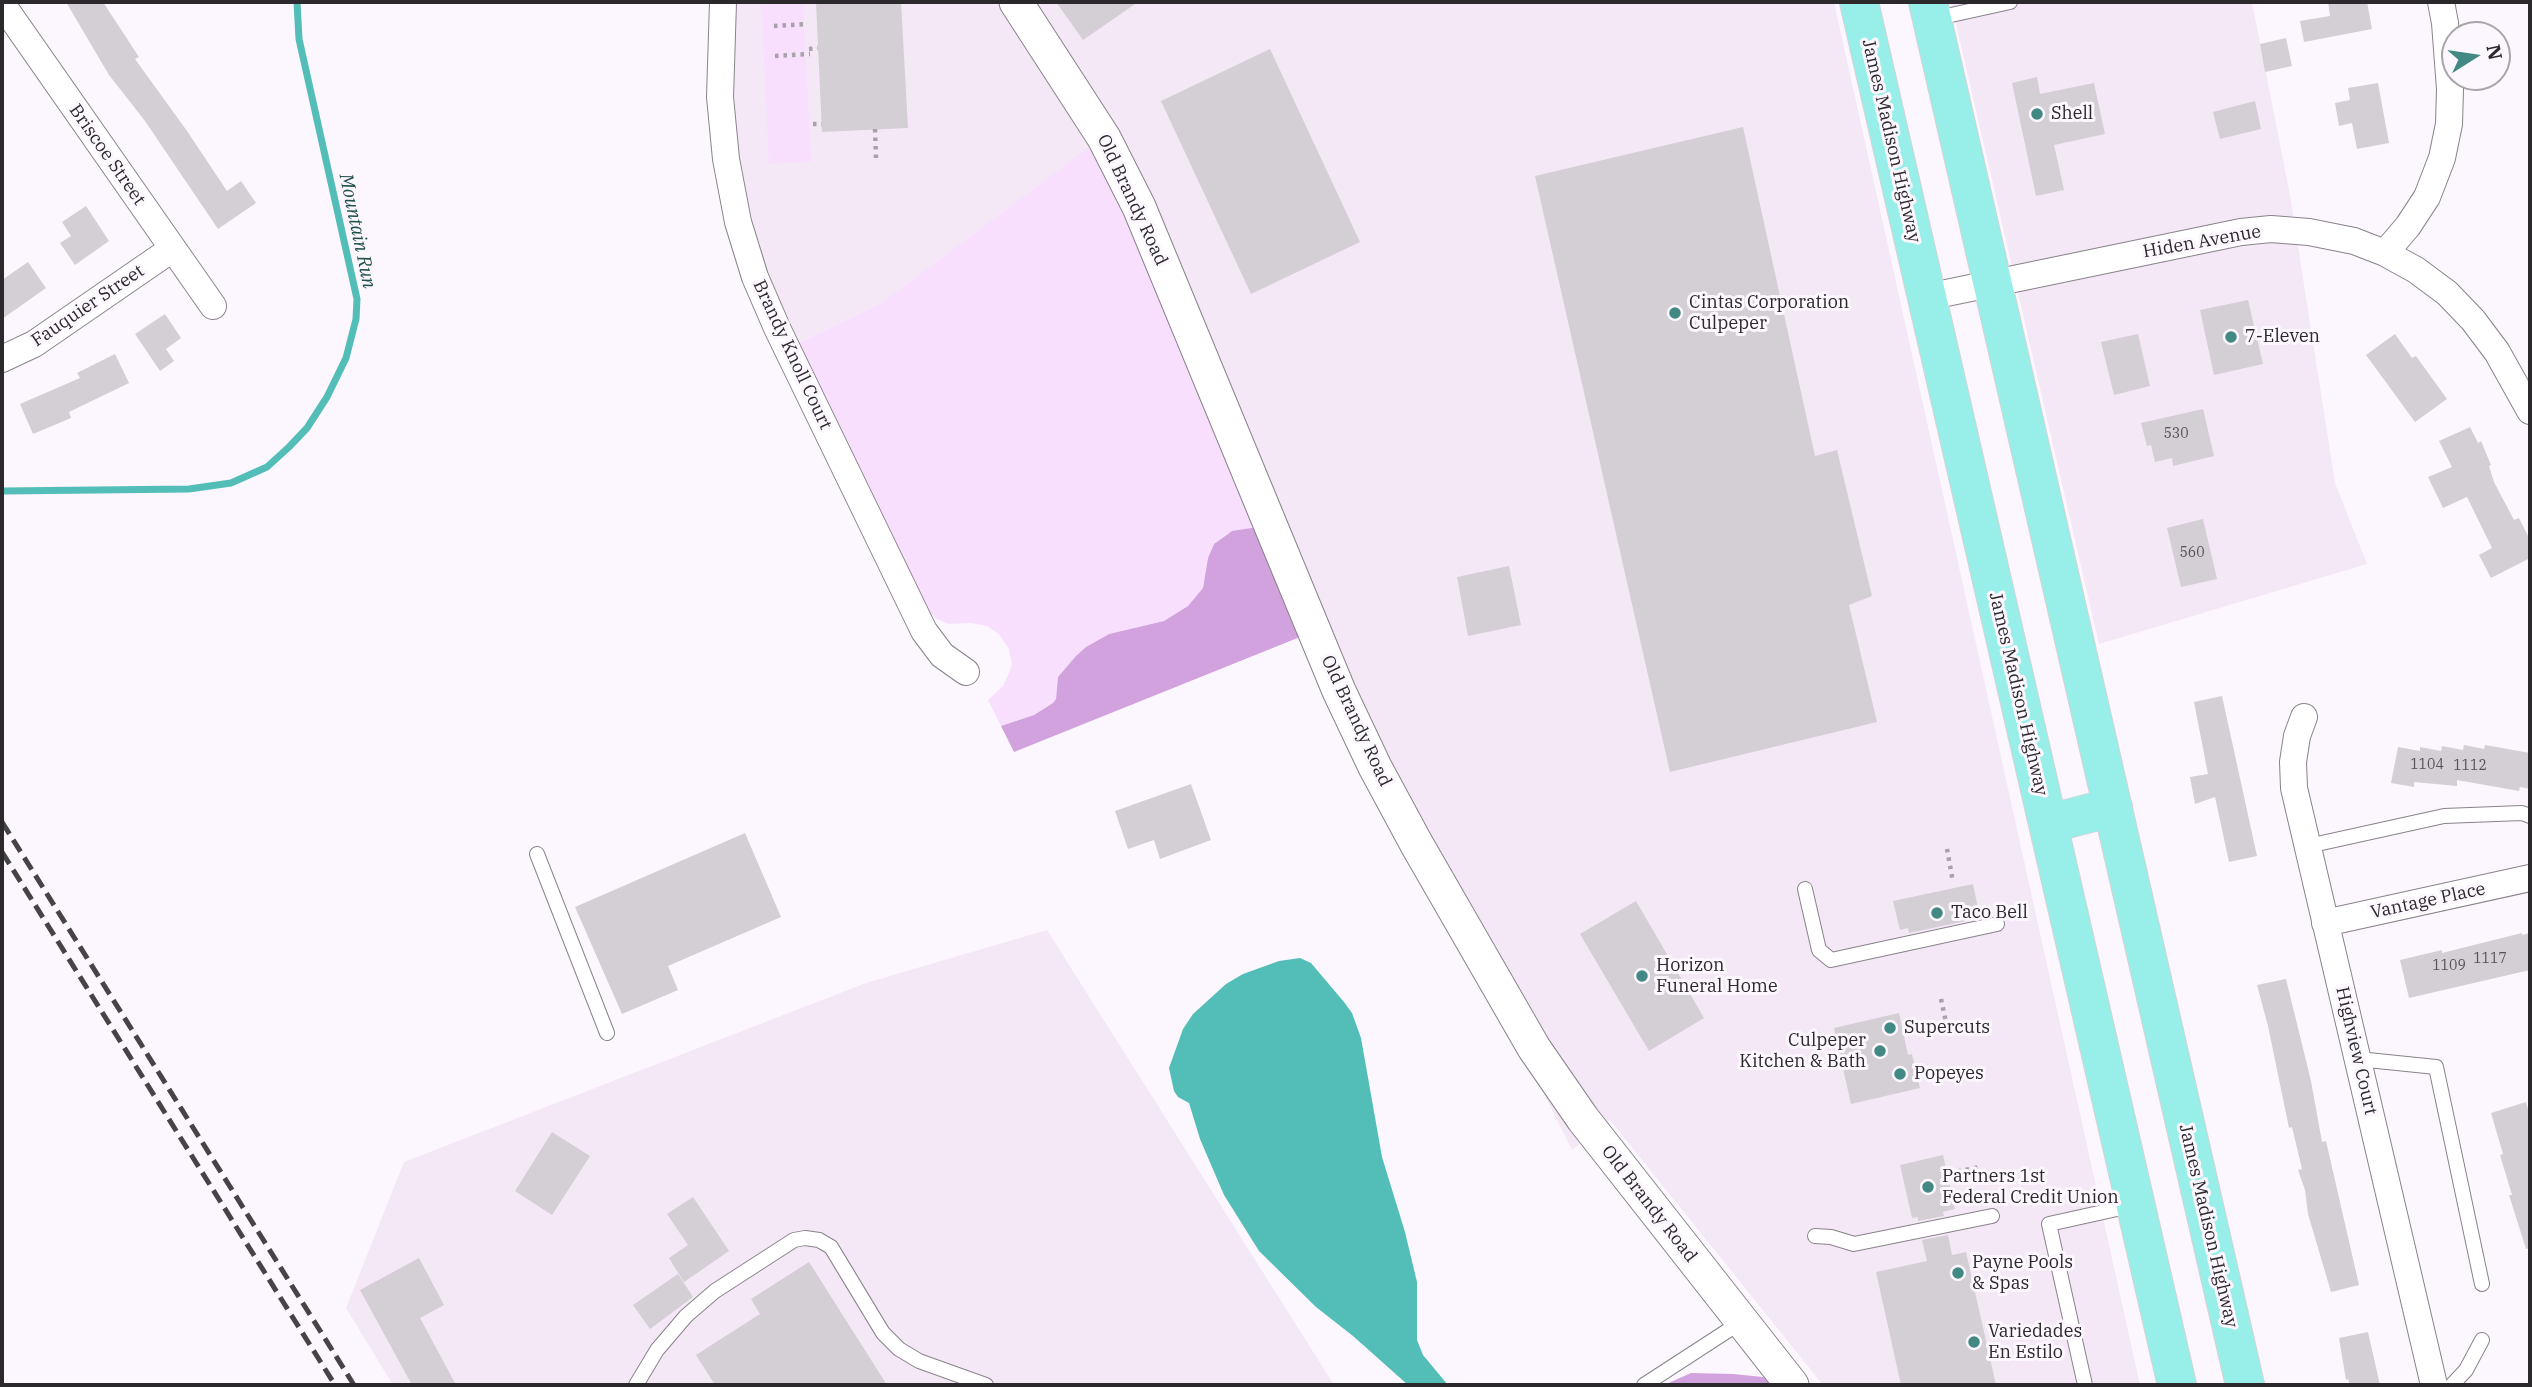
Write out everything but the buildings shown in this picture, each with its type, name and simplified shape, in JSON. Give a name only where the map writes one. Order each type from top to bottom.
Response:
[{"type":"main road","name":"James Madison Highway","points":[[1859,2],[2177,1385]]},
{"type":"main road","name":"James Madison Highway","points":[[1931,10],[2245,1385]]},
{"type":"main road","points":[[2048,824],[2113,807]]},
{"type":"street","name":"Brandy Knoll Court","points":[[723,2],[720,97],[726,159],[738,222],[755,277],[777,328],[924,631],[942,654],[966,672]]},
{"type":"street","name":"Old Brandy Road","points":[[1016,2],[1104,138],[1139,207],[1339,691],[1416,843],[1534,1048],[1589,1127],[1792,1385]]},
{"type":"street","points":[[2385,253],[2408,226],[2427,197],[2442,158],[2449,124],[2450,89],[2441,2]]},
{"type":"street","name":"Briscoe Street","points":[[2,4],[213,306]]},
{"type":"street","name":"Hiden Avenue","points":[[1927,297],[2241,232],[2271,229],[2309,232],[2354,241],[2385,253],[2416,270],[2447,293],[2473,320],[2497,352],[2530,411]]},
{"type":"street","name":"Fauquier Street","points":[[2,359],[34,344],[172,249]]},
{"type":"street","name":"Highview Court","points":[[2304,717],[2297,736],[2293,762],[2294,788],[2434,1385]]},
{"type":"street","name":"Vantage Place","points":[[2325,923],[2530,878]]},
{"type":"lane","points":[[1931,10],[2002,3]]},
{"type":"lane","points":[[2308,846],[2444,816],[2522,813],[2530,816]]},
{"type":"lane","points":[[537,854],[607,1033]]},
{"type":"lane","points":[[1805,889],[1819,950],[1831,960],[1997,924]]},
{"type":"lane","points":[[2358,1059],[2436,1067],[2482,1284]]},
{"type":"lane","points":[[2085,1385],[2049,1224],[2135,1205]]},
{"type":"lane","points":[[1815,1236],[1831,1237],[1854,1244],[1992,1216]]},
{"type":"lane","points":[[636,1385],[657,1350],[686,1316],[715,1291],[794,1240],[806,1238],[819,1240],[831,1247],[883,1333],[899,1349],[919,1361],[986,1385]]},
{"type":"lane","points":[[1644,1385],[1741,1322]]},
{"type":"lane","points":[[2452,1385],[2466,1370],[2482,1340]]},
{"type":"path","points":[[774,26],[808,24]]},
{"type":"path","points":[[775,56],[818,48]]},
{"type":"path","points":[[813,124],[822,124]]},
{"type":"path","points":[[875,129],[876,158]]},
{"type":"path","points":[[1947,849],[1953,882]]},
{"type":"path","points":[[1941,999],[1949,1036]]},
{"type":"path","points":[[1949,1173],[1980,1167]]},
{"type":"shaded area","points":[[735,2],[1834,2],[2140,1385],[1823,1385],[1610,1120],[1572,1150],[1088,186],[1071,161],[881,303],[798,343],[771,283],[744,191],[737,148],[732,85]]},
{"type":"shaded area","points":[[761,2],[803,2],[811,162],[769,164]]},
{"type":"shaded area","points":[[1951,2],[2252,2],[2290,195],[2335,483],[2367,564],[2099,644]]},
{"type":"shaded area","points":[[1093,144],[1107,163],[1258,527],[1228,533],[1214,544],[1208,558],[1203,588],[1188,606],[1164,621],[1109,634],[1086,647],[1058,677],[1056,699],[1053,703],[1034,715],[1001,726],[988,700],[1003,686],[1009,673],[1012,664],[1009,649],[999,634],[987,626],[971,623],[949,624],[937,619],[927,609],[798,343],[881,303]]},
{"type":"shaded area","points":[[1258,527],[1305,635],[1014,752],[1001,726],[1034,715],[1053,703],[1056,699],[1058,677],[1076,656],[1109,634],[1164,621],[1188,606],[1203,588],[1208,558],[1214,544],[1232,531]]},
{"type":"shaded area","points":[[1047,930],[1334,1385],[393,1385],[346,1308],[404,1162],[866,983]]},
{"type":"shaded area","points":[[1300,958],[1311,963],[1344,1002],[1352,1013],[1361,1038],[1382,1157],[1417,1282],[1417,1340],[1423,1355],[1448,1385],[1408,1385],[1316,1307],[1259,1251],[1224,1195],[1200,1139],[1189,1103],[1178,1097],[1174,1091],[1169,1068],[1183,1029],[1193,1014],[1226,984],[1243,974],[1279,961]]},
{"type":"shaded area","points":[[1691,1373],[1763,1377],[1772,1385],[1664,1385]]},
{"type":"waterway","name":"Mountain Run","points":[[2,491],[189,489],[231,483],[267,467],[307,428],[327,397],[346,358],[356,319],[357,299],[299,39],[297,2]]},
{"type":"railway","points":[[2,822],[354,1385]]},
{"type":"railway","points":[[2,852],[335,1385]]},
{"type":"place","name":"Shell","points":[[2037,114]]},
{"type":"place","name":"Cintas Corporation Culpeper","points":[[1675,313]]},
{"type":"place","name":"7-Eleven","points":[[2231,337]]},
{"type":"place","name":"Taco Bell","points":[[1937,913]]},
{"type":"place","name":"Horizon Funeral Home","points":[[1642,976]]},
{"type":"place","name":"Supercuts","points":[[1890,1028]]},
{"type":"place","name":"Culpeper Kitchen & Bath","points":[[1880,1051]]},
{"type":"place","name":"Popeyes","points":[[1900,1074]]},
{"type":"place","name":"Partners 1st Federal Credit Union","points":[[1928,1187]]},
{"type":"place","name":"Payne Pools & Spas","points":[[1958,1273]]},
{"type":"place","name":"Variedades En Estilo","points":[[1974,1342]]}]
